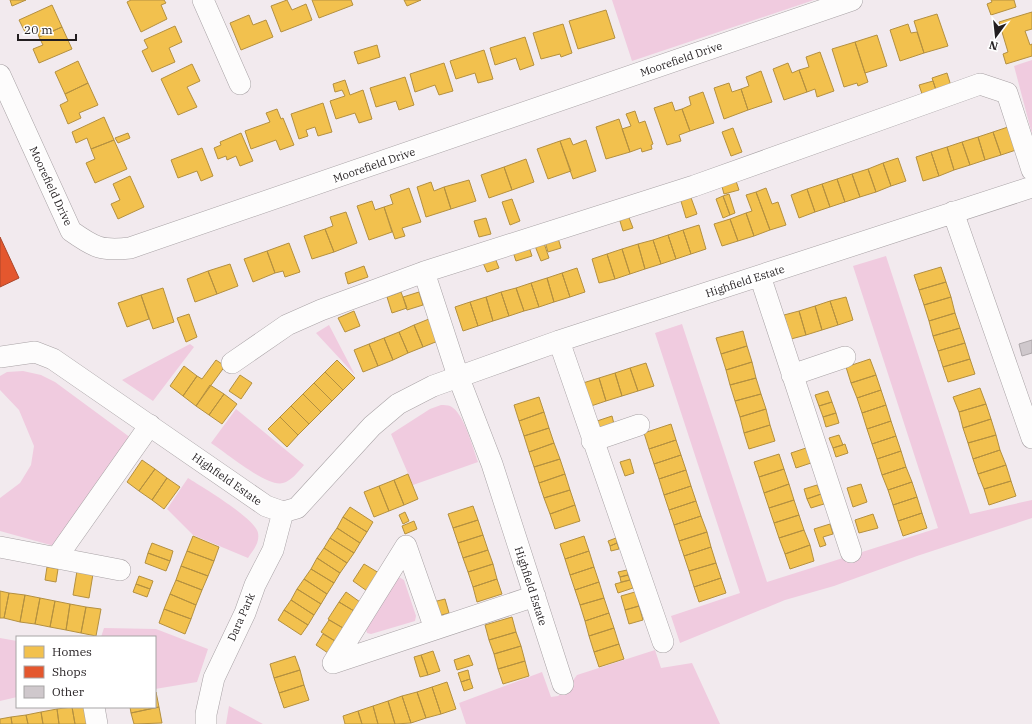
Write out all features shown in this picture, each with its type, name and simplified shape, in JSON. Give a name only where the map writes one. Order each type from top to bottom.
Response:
[{"type":"street","points":[[203,0],[240,84]]},
{"type":"street","name":"Moorefield Drive","points":[[0,76],[71,231],[89,244],[109,250],[123,249],[138,246],[844,1]]},
{"type":"street","points":[[232,363],[287,325],[321,310],[424,272],[694,186],[980,84],[1007,93],[1032,170]]},
{"type":"street","name":"Highfield Estate","points":[[0,357],[35,352],[53,359],[266,506],[283,512],[297,508],[372,426],[398,404],[433,386],[559,341],[1032,187]]},
{"type":"street","points":[[953,212],[1032,438]]},
{"type":"street","points":[[424,272],[458,376]]},
{"type":"street","points":[[760,276],[851,552]]},
{"type":"street","points":[[559,341],[592,441],[663,642]]},
{"type":"street","points":[[792,375],[845,357]]},
{"type":"street","name":"Highfield Estate","points":[[458,376],[492,464],[563,684]]},
{"type":"street","points":[[57,557],[150,425]]},
{"type":"street","points":[[592,441],[639,425]]},
{"type":"street","name":"Dara Park","points":[[206,724],[206,714],[214,678],[245,613],[255,585],[273,550],[283,512]]},
{"type":"street","points":[[435,629],[406,546],[333,663],[535,596]]},
{"type":"street","points":[[0,547],[120,570]]},
{"type":"street","points":[[94,708],[97,724]]},
{"type":"shaded area","points":[[612,0],[814,0],[632,61]]},
{"type":"shaded area","points":[[1032,60],[1032,134],[1014,66]]},
{"type":"shaded area","points":[[886,256],[970,514],[1032,500],[1032,518],[917,556],[834,586],[785,600],[680,643],[671,616],[740,593],[655,333],[682,324],[767,582],[938,528],[853,266]]},
{"type":"shaded area","points":[[329,325],[355,375],[316,333]]},
{"type":"shaded area","points":[[190,344],[194,347],[153,401],[122,380]]},
{"type":"shaded area","points":[[23,371],[41,375],[55,382],[131,438],[54,546],[0,531],[0,498],[20,483],[31,465],[34,446],[19,410],[0,390],[0,376],[7,372]]},
{"type":"shaded area","points":[[441,405],[450,406],[460,415],[478,462],[413,485],[391,434],[430,409]]},
{"type":"shaded area","points":[[236,409],[304,465],[292,478],[283,483],[276,483],[267,480],[257,475],[211,443]]},
{"type":"shaded area","points":[[188,478],[238,511],[255,527],[258,533],[258,540],[248,558],[193,535],[167,509]]},
{"type":"shaded area","points":[[399,577],[404,580],[416,616],[415,621],[371,634],[367,633],[366,629],[396,578]]},
{"type":"shaded area","points":[[104,628],[156,629],[208,649],[197,682],[156,689],[156,636],[101,636]]},
{"type":"shaded area","points":[[0,638],[16,641],[16,697],[0,701]]},
{"type":"shaded area","points":[[655,650],[661,668],[692,663],[720,724],[466,724],[459,703],[542,672],[551,697],[558,696],[566,690],[577,675]]},
{"type":"shaded area","points":[[229,706],[263,724],[226,724]]},
{"type":"building: Homes","points":[[10,0],[26,0],[12,6]]},
{"type":"building: Homes","points":[[131,0],[164,0],[166,3],[161,5],[167,19],[141,32],[127,2]]},
{"type":"building: Homes","points":[[287,0],[292,10],[306,4],[312,20],[281,32],[271,6]]},
{"type":"building: Homes","points":[[312,0],[351,0],[353,5],[319,18]]},
{"type":"building: Homes","points":[[404,0],[421,0],[407,6]]},
{"type":"building: Homes","points":[[991,0],[1014,0],[1016,7],[991,15],[987,4],[992,2]]},
{"type":"building: Homes","points":[[52,5],[62,27],[39,37],[36,28],[25,32],[19,20]]},
{"type":"building: Homes","points":[[606,10],[615,38],[578,49],[569,21]]},
{"type":"building: Homes","points":[[1032,12],[1032,29],[1025,31],[1030,45],[1032,44],[1032,56],[1006,64],[1003,54],[1008,52],[999,22]]},
{"type":"building: Homes","points":[[937,14],[948,46],[924,53],[914,21]]},
{"type":"building: Homes","points":[[249,15],[253,25],[266,20],[273,37],[241,50],[230,23]]},
{"type":"building: Homes","points":[[563,24],[572,53],[561,57],[560,54],[541,59],[533,33]]},
{"type":"building: Homes","points":[[908,24],[911,33],[917,32],[924,53],[900,61],[890,30]]},
{"type":"building: Homes","points":[[175,26],[182,42],[169,48],[175,62],[152,72],[142,51],[148,48],[144,40]]},
{"type":"building: Homes","points":[[62,27],[72,49],[39,63],[33,49],[43,45],[39,37]]},
{"type":"building: Homes","points":[[877,35],[887,66],[865,73],[855,42]]},
{"type":"building: Homes","points":[[525,37],[534,65],[520,70],[516,58],[495,65],[490,48]]},
{"type":"building: Homes","points":[[855,42],[868,82],[858,86],[857,83],[844,87],[832,49]]},
{"type":"building: Homes","points":[[377,45],[380,57],[358,64],[354,52]]},
{"type":"building: Homes","points":[[484,50],[493,79],[478,83],[475,73],[456,79],[450,61]]},
{"type":"building: Homes","points":[[820,52],[834,91],[817,97],[815,89],[807,92],[799,70],[809,67],[806,57]]},
{"type":"building: Homes","points":[[78,61],[88,83],[65,94],[55,72]]},
{"type":"building: Homes","points":[[444,63],[453,91],[439,95],[435,85],[415,92],[410,74]]},
{"type":"building: Homes","points":[[788,63],[792,73],[799,70],[807,92],[784,100],[773,69]]},
{"type":"building: Homes","points":[[192,64],[200,81],[187,87],[197,107],[178,115],[161,79]]},
{"type":"building: Homes","points":[[761,71],[772,102],[748,110],[741,89],[749,86],[746,77]]},
{"type":"building: Homes","points":[[947,73],[951,86],[936,90],[932,78]]},
{"type":"building: Homes","points":[[405,77],[414,105],[399,110],[396,101],[376,107],[370,88]]},
{"type":"building: Homes","points":[[345,80],[350,95],[363,90],[372,119],[359,123],[355,113],[336,119],[330,101],[345,96],[342,90],[335,92],[333,84]]},
{"type":"building: Homes","points":[[933,81],[936,90],[922,94],[919,85]]},
{"type":"building: Homes","points":[[88,83],[98,105],[79,113],[81,118],[68,124],[60,105],[68,101],[65,94]]},
{"type":"building: Homes","points":[[729,83],[732,92],[741,89],[748,110],[724,119],[714,88]]},
{"type":"building: Homes","points":[[703,92],[714,123],[690,131],[682,109],[691,105],[689,97]]},
{"type":"building: Homes","points":[[672,102],[675,111],[682,109],[690,131],[679,135],[681,141],[667,145],[654,108]]},
{"type":"building: Homes","points":[[323,103],[332,132],[318,136],[315,127],[306,130],[308,136],[299,139],[291,114]]},
{"type":"building: Homes","points":[[277,109],[281,119],[283,118],[294,145],[280,150],[276,140],[251,149],[245,131],[270,122],[266,113]]},
{"type":"building: Homes","points":[[635,111],[639,123],[645,121],[653,144],[651,145],[652,149],[642,152],[641,148],[630,152],[622,129],[631,126],[626,114]]},
{"type":"building: Homes","points":[[104,117],[114,140],[91,149],[87,138],[76,143],[72,132]]},
{"type":"building: Homes","points":[[619,119],[630,152],[606,159],[596,127]]},
{"type":"building: Homes","points":[[1008,127],[1016,150],[1001,155],[993,132]]},
{"type":"building: Homes","points":[[733,128],[742,152],[731,156],[722,132]]},
{"type":"building: Homes","points":[[993,132],[1001,155],[985,160],[978,137]]},
{"type":"building: Homes","points":[[128,133],[130,138],[118,143],[115,138]]},
{"type":"building: Homes","points":[[241,133],[253,161],[240,166],[236,156],[227,160],[226,156],[218,159],[214,148],[221,145],[220,142]]},
{"type":"building: Homes","points":[[978,137],[985,160],[970,165],[962,142]]},
{"type":"building: Homes","points":[[570,138],[573,145],[586,140],[596,171],[573,179],[560,141]]},
{"type":"building: Homes","points":[[114,140],[127,169],[95,183],[86,163],[95,159],[91,149]]},
{"type":"building: Homes","points":[[560,141],[571,171],[548,179],[537,149]]},
{"type":"building: Homes","points":[[962,142],[970,165],[954,170],[947,147]]},
{"type":"building: Homes","points":[[947,147],[954,170],[939,176],[931,152]]},
{"type":"building: Homes","points":[[202,148],[213,176],[201,181],[197,171],[178,178],[171,160]]},
{"type":"building: Homes","points":[[931,152],[939,176],[923,181],[916,157]]},
{"type":"building: Homes","points":[[898,158],[906,181],[891,186],[883,163]]},
{"type":"building: Homes","points":[[526,159],[534,182],[512,190],[504,167]]},
{"type":"building: Homes","points":[[883,163],[891,186],[876,192],[868,169]]},
{"type":"building: Homes","points":[[504,167],[512,190],[489,198],[481,175]]},
{"type":"building: Homes","points":[[868,169],[876,192],[860,197],[852,174]]},
{"type":"building: Homes","points":[[852,174],[860,197],[845,202],[837,179]]},
{"type":"building: Homes","points":[[130,176],[144,207],[118,219],[111,204],[120,200],[113,184]]},
{"type":"building: Homes","points":[[735,178],[739,190],[724,194],[721,183]]},
{"type":"building: Homes","points":[[837,179],[845,202],[830,207],[822,184]]},
{"type":"building: Homes","points":[[469,180],[476,201],[451,209],[444,187]]},
{"type":"building: Homes","points":[[431,182],[434,191],[444,187],[451,209],[426,217],[417,187]]},
{"type":"building: Homes","points":[[822,184],[830,207],[815,212],[807,189]]},
{"type":"building: Homes","points":[[409,188],[421,222],[402,228],[405,236],[395,239],[384,207],[393,204],[390,195]]},
{"type":"building: Homes","points":[[766,188],[772,204],[778,202],[786,225],[770,230],[756,192]]},
{"type":"building: Homes","points":[[807,189],[815,212],[799,218],[791,195]]},
{"type":"building: Homes","points":[[756,192],[770,230],[754,236],[746,213],[752,211],[746,195]]},
{"type":"building: Homes","points":[[729,194],[735,213],[730,215],[723,196]]},
{"type":"building: Homes","points":[[690,195],[697,214],[686,218],[680,198]]},
{"type":"building: Homes","points":[[723,196],[730,215],[723,218],[716,199]]},
{"type":"building: Homes","points":[[512,199],[520,221],[510,225],[502,202]]},
{"type":"building: Homes","points":[[372,201],[375,210],[384,207],[392,232],[369,240],[357,206]]},
{"type":"building: Homes","points":[[346,212],[357,243],[334,252],[325,229],[333,226],[330,217]]},
{"type":"building: Homes","points":[[746,213],[754,236],[738,241],[730,219]]},
{"type":"building: Homes","points":[[628,215],[633,228],[623,231],[619,218]]},
{"type":"building: Homes","points":[[486,218],[491,234],[479,237],[474,221]]},
{"type":"building: Homes","points":[[730,219],[738,241],[722,246],[714,224]]},
{"type":"building: Homes","points":[[699,225],[706,249],[691,254],[683,230]]},
{"type":"building: Homes","points":[[325,229],[334,252],[312,259],[304,236]]},
{"type":"building: Homes","points":[[683,230],[691,254],[676,259],[668,235]]},
{"type":"building: Homes","points":[[668,235],[676,259],[661,264],[653,240]]},
{"type":"building: Homes","points":[[558,238],[561,248],[548,252],[545,242]]},
{"type":"building: Homes","points":[[653,240],[661,264],[645,269],[638,244]]},
{"type":"building: Homes","points":[[289,243],[300,272],[285,277],[283,271],[275,273],[267,251]]},
{"type":"building: Homes","points":[[544,243],[549,258],[541,261],[535,246]]},
{"type":"building: Homes","points":[[638,244],[645,269],[630,274],[622,249]]},
{"type":"building: Homes","points":[[529,247],[532,256],[516,261],[513,252]]},
{"type":"building: Homes","points":[[622,249],[630,274],[615,279],[607,254]]},
{"type":"building: Homes","points":[[267,251],[275,273],[253,282],[244,259]]},
{"type":"building: Homes","points":[[607,254],[615,279],[599,283],[592,259]]},
{"type":"building: Homes","points":[[495,258],[499,268],[487,272],[483,263]]},
{"type":"building: Homes","points":[[230,264],[238,286],[217,294],[208,271]]},
{"type":"building: Homes","points":[[364,266],[368,277],[348,284],[345,273]]},
{"type":"building: Homes","points":[[941,267],[946,282],[919,290],[914,275]]},
{"type":"building: Homes","points":[[577,268],[585,292],[570,297],[562,273]]},
{"type":"building: Homes","points":[[208,271],[217,294],[195,302],[187,279]]},
{"type":"building: Homes","points":[[562,273],[570,297],[554,302],[547,278]]},
{"type":"building: Homes","points":[[547,278],[554,302],[539,307],[531,283]]},
{"type":"building: Homes","points":[[946,282],[951,297],[924,305],[919,290]]},
{"type":"building: Homes","points":[[531,283],[539,307],[524,311],[516,288]]},
{"type":"building: Homes","points":[[163,288],[174,322],[153,329],[141,295]]},
{"type":"building: Homes","points":[[516,288],[524,311],[509,316],[501,292]]},
{"type":"building: Homes","points":[[401,292],[407,308],[392,313],[387,297]]},
{"type":"building: Homes","points":[[419,292],[423,305],[407,310],[403,297]]},
{"type":"building: Homes","points":[[501,292],[509,316],[493,321],[486,297]]},
{"type":"building: Homes","points":[[141,295],[149,319],[127,327],[118,303]]},
{"type":"building: Homes","points":[[486,297],[493,321],[478,326],[470,302]]},
{"type":"building: Homes","points":[[846,297],[853,320],[838,325],[830,301]]},
{"type":"building: Homes","points":[[951,297],[955,313],[929,321],[924,305]]},
{"type":"building: Homes","points":[[830,301],[838,325],[822,330],[815,306]]},
{"type":"building: Homes","points":[[470,302],[478,326],[463,331],[455,307]]},
{"type":"building: Homes","points":[[815,306],[822,330],[806,335],[799,311]]},
{"type":"building: Homes","points":[[354,311],[360,326],[345,332],[338,318]]},
{"type":"building: Homes","points":[[799,311],[806,335],[791,339],[784,315]]},
{"type":"building: Homes","points":[[955,313],[960,328],[933,336],[929,321]]},
{"type":"building: Homes","points":[[189,314],[197,337],[186,342],[177,318]]},
{"type":"building: Homes","points":[[429,319],[438,341],[423,347],[414,325]]},
{"type":"building: Homes","points":[[414,325],[423,347],[408,353],[399,332]]},
{"type":"building: Homes","points":[[960,328],[965,343],[938,351],[933,336]]},
{"type":"building: Homes","points":[[743,331],[747,346],[721,354],[716,338]]},
{"type":"building: Homes","points":[[399,332],[408,353],[393,360],[384,338]]},
{"type":"building: Homes","points":[[384,338],[393,360],[378,366],[369,344]]},
{"type":"building: Homes","points":[[965,343],[970,359],[943,367],[938,351]]},
{"type":"building: Homes","points":[[369,344],[378,366],[363,372],[354,350]]},
{"type":"building: Homes","points":[[747,346],[752,362],[726,370],[721,354]]},
{"type":"building: Homes","points":[[870,359],[876,375],[851,383],[846,367]]},
{"type":"building: Homes","points":[[970,359],[975,374],[948,382],[943,367]]},
{"type":"building: Homes","points":[[216,360],[225,366],[196,406],[183,396],[197,376],[202,379]]},
{"type":"building: Homes","points":[[337,360],[355,378],[343,390],[325,372]]},
{"type":"building: Homes","points":[[752,362],[756,378],[730,385],[726,370]]},
{"type":"building: Homes","points":[[646,363],[654,386],[638,391],[630,368]]},
{"type":"building: Homes","points":[[184,366],[197,376],[183,396],[170,386]]},
{"type":"building: Homes","points":[[630,368],[638,391],[622,396],[615,373]]},
{"type":"building: Homes","points":[[325,372],[343,390],[332,401],[314,383]]},
{"type":"building: Homes","points":[[615,373],[622,396],[606,401],[599,378]]},
{"type":"building: Homes","points":[[240,375],[252,383],[241,399],[229,391]]},
{"type":"building: Homes","points":[[876,375],[881,390],[857,398],[851,383]]},
{"type":"building: Homes","points":[[599,378],[606,401],[591,406],[583,383]]},
{"type":"building: Homes","points":[[756,378],[761,394],[735,401],[730,385]]},
{"type":"building: Homes","points":[[314,383],[332,401],[321,412],[303,394]]},
{"type":"building: Homes","points":[[210,385],[224,394],[209,415],[196,406]]},
{"type":"building: Homes","points":[[980,388],[986,404],[959,412],[953,397]]},
{"type":"building: Homes","points":[[881,390],[886,405],[862,413],[857,398]]},
{"type":"building: Homes","points":[[828,391],[832,402],[819,406],[815,395]]},
{"type":"building: Homes","points":[[224,394],[237,404],[222,424],[209,415]]},
{"type":"building: Homes","points":[[303,394],[321,412],[309,424],[291,406]]},
{"type":"building: Homes","points":[[761,394],[766,409],[740,417],[735,401]]},
{"type":"building: Homes","points":[[539,397],[544,412],[519,421],[514,405]]},
{"type":"building: Homes","points":[[832,402],[836,413],[823,417],[819,406]]},
{"type":"building: Homes","points":[[986,404],[991,419],[963,428],[959,412]]},
{"type":"building: Homes","points":[[886,405],[891,421],[867,429],[862,413]]},
{"type":"building: Homes","points":[[291,406],[309,424],[298,435],[280,417]]},
{"type":"building: Homes","points":[[766,409],[770,425],[744,433],[740,417]]},
{"type":"building: Homes","points":[[544,412],[549,428],[524,436],[519,421]]},
{"type":"building: Homes","points":[[836,413],[839,423],[826,427],[823,417]]},
{"type":"building: Homes","points":[[612,416],[615,428],[600,432],[597,421]]},
{"type":"building: Homes","points":[[280,417],[298,435],[287,447],[268,429]]},
{"type":"building: Homes","points":[[991,419],[996,435],[968,443],[963,428]]},
{"type":"building: Homes","points":[[891,421],[896,436],[872,444],[867,429]]},
{"type":"building: Homes","points":[[671,424],[676,440],[649,449],[644,433]]},
{"type":"building: Homes","points":[[770,425],[775,441],[749,449],[744,433]]},
{"type":"building: Homes","points":[[549,428],[554,443],[529,452],[524,436]]},
{"type":"building: Homes","points":[[839,435],[843,445],[833,448],[829,438]]},
{"type":"building: Homes","points":[[996,435],[1000,450],[973,459],[968,443]]},
{"type":"building: Homes","points":[[896,436],[901,451],[877,459],[872,444]]},
{"type":"building: Homes","points":[[676,440],[681,455],[654,464],[649,449]]},
{"type":"building: Homes","points":[[554,443],[560,459],[534,467],[529,452]]},
{"type":"building: Homes","points":[[845,444],[848,453],[836,457],[833,448]]},
{"type":"building: Homes","points":[[806,448],[811,463],[796,468],[791,453]]},
{"type":"building: Homes","points":[[1000,450],[1006,465],[978,474],[973,459]]},
{"type":"building: Homes","points":[[901,451],[906,467],[882,475],[877,459]]},
{"type":"building: Homes","points":[[779,454],[784,469],[759,477],[754,462]]},
{"type":"building: Homes","points":[[681,455],[686,470],[659,479],[654,464]]},
{"type":"building: Homes","points":[[560,459],[565,474],[539,483],[534,467]]},
{"type":"building: Homes","points":[[630,459],[634,473],[625,476],[620,462]]},
{"type":"building: Homes","points":[[142,460],[155,469],[139,491],[127,482]]},
{"type":"building: Homes","points":[[1006,465],[1011,481],[984,489],[978,474]]},
{"type":"building: Homes","points":[[906,467],[912,482],[888,490],[882,475]]},
{"type":"building: Homes","points":[[155,469],[167,478],[152,500],[139,491]]},
{"type":"building: Homes","points":[[784,469],[789,484],[764,493],[759,477]]},
{"type":"building: Homes","points":[[686,470],[691,486],[664,495],[659,479]]},
{"type":"building: Homes","points":[[408,474],[418,499],[404,505],[394,480]]},
{"type":"building: Homes","points":[[565,474],[570,490],[544,498],[539,483]]},
{"type":"building: Homes","points":[[167,478],[180,487],[164,509],[152,500]]},
{"type":"building: Homes","points":[[394,480],[404,505],[389,511],[379,486]]},
{"type":"building: Homes","points":[[1011,481],[1016,496],[989,505],[984,489]]},
{"type":"building: Homes","points":[[912,482],[917,497],[893,505],[888,490]]},
{"type":"building: Homes","points":[[789,484],[794,500],[769,508],[764,493]]},
{"type":"building: Homes","points":[[861,484],[867,502],[853,507],[847,488]]},
{"type":"building: Homes","points":[[817,485],[821,494],[807,499],[804,489]]},
{"type":"building: Homes","points":[[379,486],[389,511],[374,517],[364,492]]},
{"type":"building: Homes","points":[[691,486],[696,501],[669,510],[664,495]]},
{"type":"building: Homes","points":[[570,490],[575,505],[550,514],[544,498]]},
{"type":"building: Homes","points":[[821,494],[824,504],[811,508],[807,499]]},
{"type":"building: Homes","points":[[917,497],[922,513],[898,521],[893,505]]},
{"type":"building: Homes","points":[[794,500],[799,515],[774,523],[769,508]]},
{"type":"building: Homes","points":[[696,501],[701,516],[674,525],[669,510]]},
{"type":"building: Homes","points":[[575,505],[580,521],[555,529],[550,514]]},
{"type":"building: Homes","points":[[473,506],[478,520],[453,528],[448,514]]},
{"type":"building: Homes","points":[[350,507],[373,522],[367,532],[343,517]]},
{"type":"building: Homes","points":[[405,512],[409,521],[403,524],[399,515]]},
{"type":"building: Homes","points":[[922,513],[927,528],[903,536],[898,521]]},
{"type":"building: Homes","points":[[873,514],[878,528],[859,533],[855,520]]},
{"type":"building: Homes","points":[[799,515],[804,530],[779,538],[774,523]]},
{"type":"building: Homes","points":[[701,516],[707,532],[679,541],[674,525]]},
{"type":"building: Homes","points":[[343,517],[367,532],[360,543],[337,528]]},
{"type":"building: Homes","points":[[478,520],[483,535],[458,543],[453,528]]},
{"type":"building: Homes","points":[[414,521],[417,529],[405,534],[402,526]]},
{"type":"building: Homes","points":[[830,524],[833,534],[823,537],[826,545],[820,547],[814,529]]},
{"type":"building: Homes","points":[[337,528],[360,543],[354,553],[330,538]]},
{"type":"building: Homes","points":[[804,530],[810,545],[785,554],[779,538]]},
{"type":"building: Homes","points":[[707,532],[711,547],[684,556],[679,541]]},
{"type":"building: Homes","points":[[483,535],[488,550],[463,558],[458,543]]},
{"type":"building: Homes","points":[[193,536],[219,547],[214,561],[187,551]]},
{"type":"building: Homes","points":[[584,536],[589,551],[565,559],[560,544]]},
{"type":"building: Homes","points":[[330,538],[354,553],[347,563],[324,548]]},
{"type":"building: Homes","points":[[616,538],[617,543],[610,546],[608,541]]},
{"type":"building: Homes","points":[[152,543],[173,551],[170,561],[148,553]]},
{"type":"building: Homes","points":[[617,543],[619,549],[611,551],[610,546]]},
{"type":"building: Homes","points":[[810,545],[814,561],[790,569],[785,554]]},
{"type":"building: Homes","points":[[711,547],[716,563],[689,571],[684,556]]},
{"type":"building: Homes","points":[[324,548],[347,563],[340,573],[317,558]]},
{"type":"building: Homes","points":[[488,550],[493,564],[468,572],[463,558]]},
{"type":"building: Homes","points":[[187,551],[214,561],[208,576],[181,566]]},
{"type":"building: Homes","points":[[589,551],[594,567],[570,575],[565,559]]},
{"type":"building: Homes","points":[[148,553],[170,561],[166,571],[145,563]]},
{"type":"building: Homes","points":[[317,558],[340,573],[334,583],[311,569]]},
{"type":"building: Homes","points":[[716,563],[721,578],[694,587],[689,571]]},
{"type":"building: Homes","points":[[364,564],[379,573],[367,591],[353,581]]},
{"type":"building: Homes","points":[[493,564],[497,579],[473,587],[468,572]]},
{"type":"building: Homes","points":[[181,566],[208,576],[202,590],[176,580]]},
{"type":"building: Homes","points":[[47,567],[58,569],[56,582],[45,580]]},
{"type":"building: Homes","points":[[594,567],[599,582],[575,590],[570,575]]},
{"type":"building: Homes","points":[[311,569],[334,583],[327,594],[304,579]]},
{"type":"building: Homes","points":[[627,570],[628,575],[620,577],[618,572]]},
{"type":"building: Homes","points":[[77,571],[93,574],[89,598],[73,595]]},
{"type":"building: Homes","points":[[628,575],[630,580],[621,582],[620,577]]},
{"type":"building: Homes","points":[[139,576],[153,581],[150,589],[136,584]]},
{"type":"building: Homes","points":[[721,578],[726,593],[699,602],[694,587]]},
{"type":"building: Homes","points":[[304,579],[327,594],[321,604],[297,589]]},
{"type":"building: Homes","points":[[497,579],[502,594],[477,602],[473,587]]},
{"type":"building: Homes","points":[[176,580],[202,590],[196,605],[170,594]]},
{"type":"building: Homes","points":[[630,580],[633,588],[618,593],[615,584]]},
{"type":"building: Homes","points":[[599,582],[604,598],[580,605],[575,590]]},
{"type":"building: Homes","points":[[136,584],[150,589],[147,597],[133,592]]},
{"type":"building: Homes","points":[[297,589],[321,604],[314,615],[291,600]]},
{"type":"building: Homes","points":[[0,591],[9,593],[4,618],[0,618]]},
{"type":"building: Homes","points":[[346,592],[360,602],[354,611],[339,602]]},
{"type":"building: Homes","points":[[635,592],[639,606],[625,610],[621,596]]},
{"type":"building: Homes","points":[[9,593],[25,595],[20,622],[4,618]]},
{"type":"building: Homes","points":[[170,594],[196,605],[191,619],[164,609]]},
{"type":"building: Homes","points":[[25,595],[40,598],[35,624],[20,622]]},
{"type":"building: Homes","points":[[40,598],[55,601],[50,627],[35,624]]},
{"type":"building: Homes","points":[[604,598],[609,613],[585,621],[580,605]]},
{"type":"building: Homes","points":[[445,599],[449,613],[438,616],[433,602]]},
{"type":"building: Homes","points":[[291,600],[314,615],[308,625],[284,610]]},
{"type":"building: Homes","points":[[55,601],[70,604],[66,630],[50,627]]},
{"type":"building: Homes","points":[[339,602],[354,611],[343,628],[328,619]]},
{"type":"building: Homes","points":[[70,604],[86,607],[81,633],[66,630]]},
{"type":"building: Homes","points":[[639,606],[643,620],[629,624],[625,610]]},
{"type":"building: Homes","points":[[86,607],[101,609],[96,636],[81,633]]},
{"type":"building: Homes","points":[[164,609],[191,619],[185,634],[159,623]]},
{"type":"building: Homes","points":[[284,610],[308,625],[301,635],[278,620]]},
{"type":"building: Homes","points":[[609,613],[614,628],[589,636],[585,621]]},
{"type":"building: Homes","points":[[512,617],[516,632],[489,640],[485,625]]},
{"type":"building: Homes","points":[[329,620],[343,628],[335,641],[321,632]]},
{"type":"building: Homes","points":[[614,628],[619,644],[594,652],[589,636]]},
{"type":"building: Homes","points":[[516,632],[521,646],[494,654],[489,640]]},
{"type":"building: Homes","points":[[323,634],[335,641],[328,653],[316,645]]},
{"type":"building: Homes","points":[[619,644],[624,659],[599,667],[594,652]]},
{"type":"building: Homes","points":[[521,646],[525,661],[498,669],[494,654]]},
{"type":"building: Homes","points":[[433,651],[440,671],[428,675],[421,655]]},
{"type":"building: Homes","points":[[421,655],[428,675],[420,677],[414,657]]},
{"type":"building: Homes","points":[[469,655],[473,665],[457,670],[454,660]]},
{"type":"building: Homes","points":[[295,656],[300,670],[274,678],[270,664]]},
{"type":"building: Homes","points":[[525,661],[529,676],[503,684],[498,669]]},
{"type":"building: Homes","points":[[300,670],[304,685],[279,693],[274,678]]},
{"type":"building: Homes","points":[[468,670],[470,679],[461,682],[458,673]]},
{"type":"building: Homes","points":[[470,679],[473,688],[464,691],[461,682]]},
{"type":"building: Homes","points":[[447,682],[456,709],[441,714],[432,687]]},
{"type":"building: Homes","points":[[304,685],[309,700],[284,708],[279,693]]},
{"type":"building: Homes","points":[[432,687],[441,714],[426,718],[417,692]]},
{"type":"building: Homes","points":[[156,692],[159,707],[156,708]]},
{"type":"building: Homes","points":[[417,692],[426,718],[411,723],[402,696]]},
{"type":"building: Homes","points":[[402,696],[411,723],[395,724],[388,701]]},
{"type":"building: Homes","points":[[388,701],[395,724],[378,724],[373,706]]},
{"type":"building: Homes","points":[[373,706],[378,724],[362,724],[358,711]]},
{"type":"building: Homes","points":[[159,707],[162,723],[134,724],[131,713]]},
{"type":"building: Homes","points":[[72,708],[88,708],[91,724],[75,724]]},
{"type":"building: Homes","points":[[72,708],[75,724],[59,724],[57,709]]},
{"type":"building: Homes","points":[[130,708],[154,708],[131,713]]},
{"type":"building: Homes","points":[[57,709],[59,724],[43,724],[41,712]]},
{"type":"building: Homes","points":[[358,711],[362,724],[345,724],[343,716]]},
{"type":"building: Homes","points":[[41,712],[43,724],[28,724],[26,715]]},
{"type":"building: Homes","points":[[26,715],[28,724],[12,724],[11,717]]},
{"type":"building: Homes","points":[[11,717],[12,724],[0,724],[0,719]]},
{"type":"building: Shops","points":[[0,237],[19,278],[0,287]]},
{"type":"building: Other","points":[[1032,340],[1032,353],[1022,356],[1019,344]]}]
